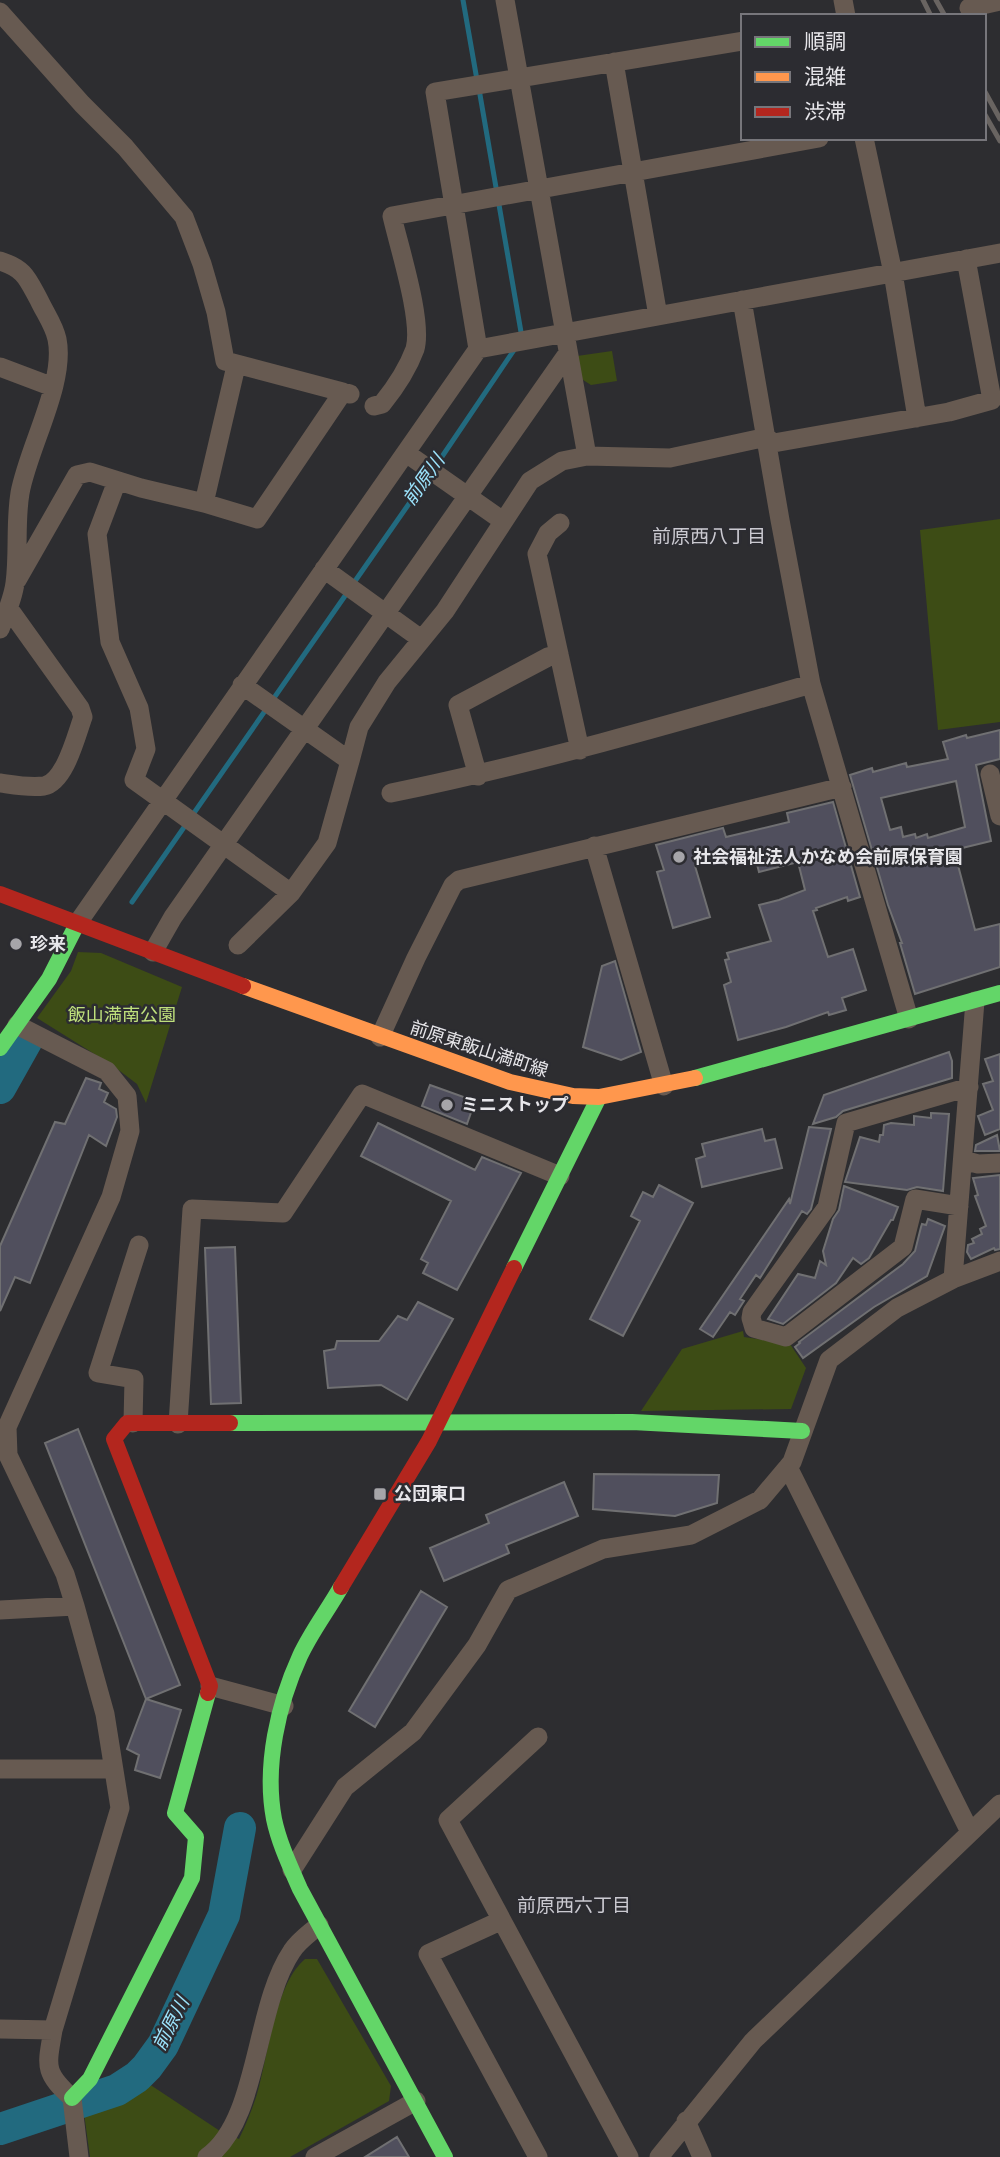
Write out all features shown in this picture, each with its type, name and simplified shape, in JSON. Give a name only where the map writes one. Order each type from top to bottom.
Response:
[{"type":"street","points":[[505,0],[587,456]]},
{"type":"street","points":[[970,8],[1000,1]]},
{"type":"street","points":[[0,12],[125,148],[184,217],[216,312],[225,361],[346,393],[257,519],[90,472],[77,475],[6,599]]},
{"type":"street","points":[[0,1048],[49,979],[77,924],[478,349],[435,92],[741,41]]},
{"type":"street","points":[[614,62],[658,316]]},
{"type":"street","points":[[374,406],[382,404],[396,387],[415,348],[415,319],[392,216],[808,140]]},
{"type":"street","points":[[864,140],[892,273],[917,418]]},
{"type":"street","points":[[478,349],[567,343],[658,316],[1000,253]]},
{"type":"street","points":[[238,945],[291,893],[327,842],[359,727],[387,682],[445,611],[530,481],[562,461],[587,456],[670,458],[917,418],[992,400],[966,259]]},
{"type":"street","points":[[0,261],[19,268],[30,284],[57,339],[59,362],[23,474],[6,599],[12,613],[80,708],[83,717],[60,778],[47,786],[29,787],[0,783]]},
{"type":"street","points":[[742,300],[811,684],[909,1019]]},
{"type":"street","points":[[153,952],[173,917],[468,496],[567,343]]},
{"type":"street","points":[[204,503],[236,366]]},
{"type":"street","points":[[0,367],[53,387]]},
{"type":"street","points":[[406,453],[503,521]]},
{"type":"street","points":[[117,481],[97,534],[110,642],[139,708],[146,749],[134,780],[291,893]]},
{"type":"street","points":[[560,523],[548,533],[537,554],[580,750]]},
{"type":"street","points":[[324,569],[421,639]]},
{"type":"street","points":[[478,776],[458,705],[548,657],[559,654]]},
{"type":"street","points":[[391,793],[478,776],[580,750],[811,684]]},
{"type":"street","points":[[243,685],[350,761]]},
{"type":"street","points":[[990,774],[1000,816]]},
{"type":"street","points":[[380,1037],[453,885],[460,880],[842,787]]},
{"type":"street","points":[[594,846],[664,1086]]},
{"type":"street","name":"前原東飯山満町線","points":[[0,894],[380,1037],[510,1082],[573,1096],[598,1097],[664,1086],[1000,993]]},
{"type":"street","points":[[953,1279],[975,1001]]},
{"type":"street","points":[[17,1026],[107,1071],[127,1096],[130,1131],[111,1197],[8,1427],[8,1455],[65,1574],[75,1606],[105,1714],[120,1808],[53,2030],[49,2072],[56,2084],[72,2098],[79,2157]]},
{"type":"street","points":[[959,1206],[915,1199],[903,1247],[786,1337],[754,1328],[751,1324],[752,1312],[827,1207],[846,1123],[968,1087]]},
{"type":"street","points":[[178,1424],[192,1209],[282,1213],[362,1094],[560,1176]]},
{"type":"street","points":[[445,2157],[292,1870],[275,1822],[271,1799],[273,1759],[291,1677],[301,1654],[439,1423],[598,1097]]},
{"type":"street","points":[[962,1160],[978,1164],[1000,1163]]},
{"type":"street","points":[[133,1423],[134,1378],[98,1373],[139,1245]]},
{"type":"street","points":[[292,1870],[345,1787],[413,1732],[477,1645],[508,1590],[603,1549],[691,1535],[760,1500],[792,1462],[830,1360],[897,1308],[953,1279],[1000,1261]]},
{"type":"street","points":[[72,2098],[90,2079],[192,1878],[196,1837],[175,1814],[210,1686],[114,1439],[127,1423],[632,1422],[802,1431]]},
{"type":"street","points":[[788,1467],[970,1832]]},
{"type":"street","points":[[0,1610],[75,1606]]},
{"type":"street","points":[[210,1686],[284,1706]]},
{"type":"street","points":[[538,1737],[448,1820],[629,2157]]},
{"type":"street","points":[[0,1769],[112,1769]]},
{"type":"street","points":[[659,2157],[753,2040],[1000,1804]]},
{"type":"street","points":[[500,1921],[428,1954],[538,2157]]},
{"type":"street","points":[[207,2157],[228,2136],[239,2115],[272,1988],[293,1948],[319,1925]]},
{"type":"street","points":[[0,2029],[53,2030]]},
{"type":"street","points":[[315,2157],[416,2101]]},
{"type":"street","points":[[686,2121],[702,2157]]},
{"type":"green space","points":[[612,351],[617,381],[591,385],[580,378],[577,356]]},
{"type":"green space","points":[[1000,519],[1000,722],[938,730],[920,530]]},
{"type":"green space","name":"飯山満南公園","points":[[78,952],[101,953],[182,987],[146,1103],[137,1084],[37,1018],[71,971]]},
{"type":"green space","points":[[743,1331],[744,1337],[790,1344],[806,1368],[791,1409],[641,1411],[682,1349]]},
{"type":"green space","points":[[305,1959],[317,1959],[391,2086],[389,2101],[290,2157],[90,2157],[83,2106],[119,2093],[140,2078],[220,2131],[239,2139],[257,2094],[286,1985]]},
{"type":"building","points":[[1000,730],[1000,759],[976,765],[991,841],[954,850],[975,930],[1000,924],[1000,967],[915,994],[850,775],[872,768],[873,772],[906,763],[907,767],[948,759],[943,742],[966,735],[967,738]],"holes":[[[956,781],[965,827],[928,838],[927,834],[916,838],[915,834],[903,837],[901,827],[890,830],[881,798]]]},
{"type":"building","points":[[833,802],[860,897],[848,901],[847,897],[813,911],[828,957],[853,949],[866,990],[842,998],[846,1010],[829,1015],[828,1012],[738,1040],[724,985],[731,982],[725,960],[729,959],[727,953],[771,941],[759,905],[805,890],[798,862],[759,872],[753,849],[695,866],[710,917],[673,928],[657,872],[664,870],[656,845],[723,828],[726,837],[789,822],[787,813]]},
{"type":"building","points":[[615,961],[641,1052],[621,1060],[583,1047],[602,966]]},
{"type":"building","points":[[949,1052],[952,1078],[843,1111],[836,1117],[813,1124],[824,1095]]},
{"type":"building","points":[[1000,1054],[1000,1129],[985,1135],[978,1116],[993,1110],[983,1084],[993,1081],[985,1059]]},
{"type":"building","points":[[86,1078],[101,1083],[99,1089],[108,1093],[104,1102],[116,1109],[117,1117],[106,1146],[89,1135],[30,1283],[15,1277],[0,1311],[0,1246],[55,1122],[65,1124]]},
{"type":"building","points":[[430,1085],[475,1101],[467,1124],[422,1106]]},
{"type":"building","points":[[931,1113],[949,1114],[943,1191],[917,1187],[907,1190],[845,1182],[860,1137],[879,1142],[884,1125],[914,1125],[914,1116],[931,1118]]},
{"type":"building","points":[[378,1123],[475,1170],[482,1157],[521,1173],[457,1290],[423,1273],[428,1263],[421,1259],[451,1201],[361,1156]]},
{"type":"building","points":[[809,1127],[831,1129],[811,1209],[807,1214],[802,1211],[760,1278],[756,1275],[740,1299],[744,1301],[735,1315],[730,1312],[713,1337],[700,1329],[789,1199],[790,1204]]},
{"type":"building","points":[[762,1129],[765,1141],[775,1139],[782,1168],[702,1187],[696,1159],[705,1156],[702,1144]]},
{"type":"building","points":[[997,1135],[1000,1151],[975,1151],[976,1145]]},
{"type":"building","points":[[1000,1175],[1000,1249],[994,1248],[971,1259],[967,1252],[968,1245],[974,1243],[972,1239],[982,1234],[980,1229],[986,1226],[975,1196],[978,1195],[973,1178]]},
{"type":"building","points":[[659,1185],[693,1203],[623,1336],[590,1319],[640,1221],[631,1216],[643,1192],[653,1197]]},
{"type":"building","points":[[844,1186],[898,1207],[893,1220],[869,1258],[861,1264],[853,1258],[836,1283],[783,1324],[768,1319],[798,1274],[815,1278],[820,1261],[826,1265],[823,1251],[833,1219],[839,1210]]},
{"type":"building","points":[[928,1219],[945,1226],[927,1276],[874,1307],[803,1358],[795,1347],[799,1342],[903,1264],[915,1251],[922,1224],[926,1225]]},
{"type":"building","points":[[235,1247],[241,1403],[211,1404],[205,1248]]},
{"type":"building","points":[[418,1302],[453,1319],[407,1400],[381,1385],[328,1388],[324,1351],[335,1349],[337,1341],[379,1341],[398,1316],[407,1320]]},
{"type":"building","points":[[78,1429],[180,1685],[146,1699],[45,1443]]},
{"type":"building","points":[[594,1474],[719,1475],[717,1503],[675,1516],[593,1509]]},
{"type":"building","points":[[564,1482],[578,1516],[506,1545],[509,1553],[444,1581],[430,1548],[489,1523],[486,1515]]},
{"type":"building","points":[[421,1591],[447,1607],[375,1727],[349,1711]]},
{"type":"building","points":[[146,1699],[181,1710],[160,1778],[135,1770],[139,1755],[127,1749]]},
{"type":"building","points":[[397,2137],[409,2157],[365,2157]]},
{"type":"waterway","name":"前原川","points":[[463,0],[477,80]]},
{"type":"waterway","name":"前原川","points":[[479,89],[521,332],[519,338]]},
{"type":"waterway","name":"前原川","points":[[435,467],[516,347]]},
{"type":"waterway","name":"前原川","points":[[353,584],[429,475]]},
{"type":"waterway","name":"前原川","points":[[132,902],[347,593]]},
{"type":"waterway","name":"前原川","points":[[0,1088],[27,1040]]},
{"type":"waterway","name":"前原川","points":[[0,2129],[117,2090],[147,2067],[163,2045],[224,1915],[240,1828]]},
{"type":"railway","points":[[923,0],[930,14]]},
{"type":"railway","points":[[936,0],[944,14]]},
{"type":"railway","points":[[986,94],[1000,119]]},
{"type":"railway","points":[[986,116],[1000,141]]},
{"type":"traffic: fast","points":[[0,1048],[49,979],[77,924]]},
{"type":"traffic: fast","points":[[695,1078],[1000,993]]},
{"type":"traffic: fast","points":[[514,1268],[599,1097]]},
{"type":"traffic: fast","points":[[230,1423],[632,1422],[802,1431]]},
{"type":"traffic: fast","points":[[341,1587],[304,1647],[285,1694],[272,1757],[271,1799],[274,1819],[300,1889],[445,2157]]},
{"type":"traffic: fast","points":[[72,2098],[90,2079],[192,1878],[196,1837],[175,1813],[208,1693]]},
{"type":"traffic: slow","points":[[243,986],[510,1082],[573,1096],[599,1097],[695,1078]]},
{"type":"traffic: jam","points":[[0,894],[243,986]]},
{"type":"traffic: jam","points":[[341,1587],[429,1441],[514,1268]]},
{"type":"traffic: jam","points":[[208,1693],[210,1686],[114,1439],[127,1423],[230,1423]]},
{"type":"place","name":"社会福祉法人かなめ会前原保育園","points":[[679,857]]},
{"type":"place","name":"珍来","points":[[16,944]]},
{"type":"place","name":"ミニストップ","points":[[447,1105]]},
{"type":"place","name":"公団東口","points":[[380,1494]]},
{"type":"district","name":"前原西八丁目","points":[[709,537]]},
{"type":"district","name":"前原西六丁目","points":[[574,1906]]}]
